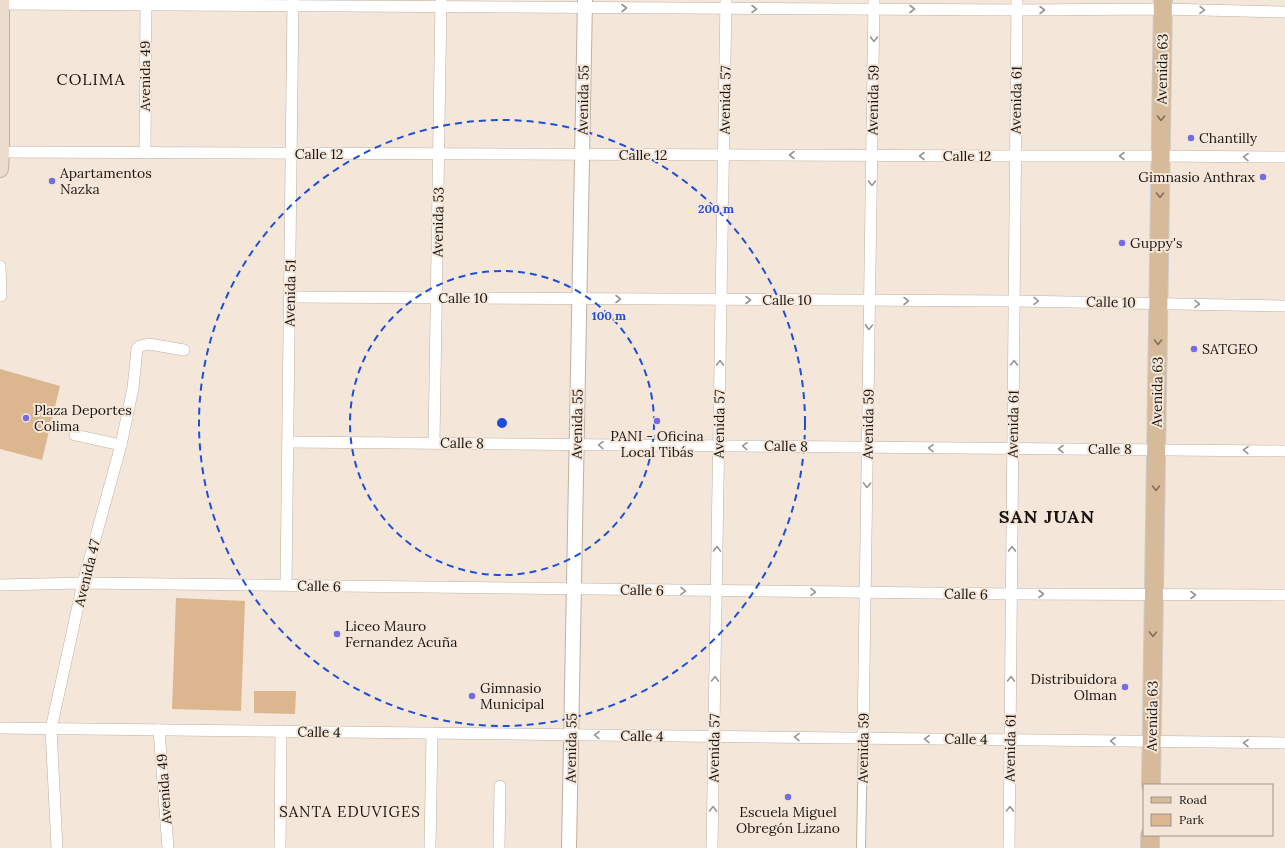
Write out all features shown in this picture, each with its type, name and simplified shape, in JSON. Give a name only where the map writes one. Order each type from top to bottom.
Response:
[{"type":"main road","points":[[0,170],[1,2]]},
{"type":"main road","name":"Avenida 63","points":[[1151,784],[1163,4]]},
{"type":"main road","points":[[1150,836],[1150,848]]},
{"type":"street","points":[[1,2],[874,5],[1163,4],[1285,12]]},
{"type":"street","name":"Avenida 49","points":[[145,153],[146,2]]},
{"type":"street","name":"Avenida 51","points":[[286,585],[293,3]]},
{"type":"street","name":"Avenida 53","points":[[434,443],[441,3]]},
{"type":"street","name":"Avenida 55","points":[[569,848],[585,4]]},
{"type":"street","name":"Avenida 57","points":[[712,848],[726,4]]},
{"type":"street","name":"Avenida 59","points":[[861,848],[874,5]]},
{"type":"street","name":"Avenida 61","points":[[1009,848],[1017,5]]},
{"type":"street","name":"Calle 12","points":[[1,152],[1285,157]]},
{"type":"street","points":[[0,266],[1,296]]},
{"type":"street","name":"Calle 10","points":[[290,297],[1015,301],[1285,306]]},
{"type":"street","name":"Avenida 47","points":[[57,848],[51,729],[83,584],[121,446],[133,388],[137,349],[140,346],[149,344],[184,350]]},
{"type":"street","points":[[76,435],[121,446]]},
{"type":"street","name":"Calle 8","points":[[288,442],[1285,451]]},
{"type":"street","name":"Calle 6","points":[[0,585],[286,585],[1012,594],[1285,595]]},
{"type":"street","name":"Calle 4","points":[[0,728],[1285,743]]},
{"type":"street","name":"Avenida 49","points":[[159,730],[168,848]]},
{"type":"street","points":[[280,848],[281,732]]},
{"type":"street","points":[[430,848],[432,733]]},
{"type":"street","points":[[499,848],[500,786]]},
{"type":"green space","name":"Plaza Deportes Colima","points":[[0,369],[60,386],[42,460],[0,449]]},
{"type":"green space","points":[[176,598],[245,601],[241,711],[172,709]]},
{"type":"green space","points":[[254,691],[296,691],[295,714],[254,713]]},
{"type":"place","name":"Chantilly","points":[[1191,138]]},
{"type":"place","name":"Gimnasio Anthrax","points":[[1263,177]]},
{"type":"place","name":"Apartamentos Nazka","points":[[52,181]]},
{"type":"place","name":"Guppy's","points":[[1122,243]]},
{"type":"place","name":"SATGEO","points":[[1194,349]]},
{"type":"place","name":"Plaza Deportes Colima","points":[[26,418]]},
{"type":"place","name":"PANI - Oficina Local Tibás","points":[[657,421]]},
{"type":"place","name":"Liceo Mauro Fernandez Acuña","points":[[337,634]]},
{"type":"place","name":"Distribuidora Olman","points":[[1125,687]]},
{"type":"place","name":"Gimnasio Municipal","points":[[472,696]]},
{"type":"place","name":"Escuela Miguel Obregón Lizano","points":[[788,797]]},
{"type":"district","name":"COLIMA","points":[[91,79]]},
{"type":"district","name":"SAN JUAN","points":[[1047,516]]},
{"type":"district","name":"SANTA EDUVIGES","points":[[350,811]]}]
